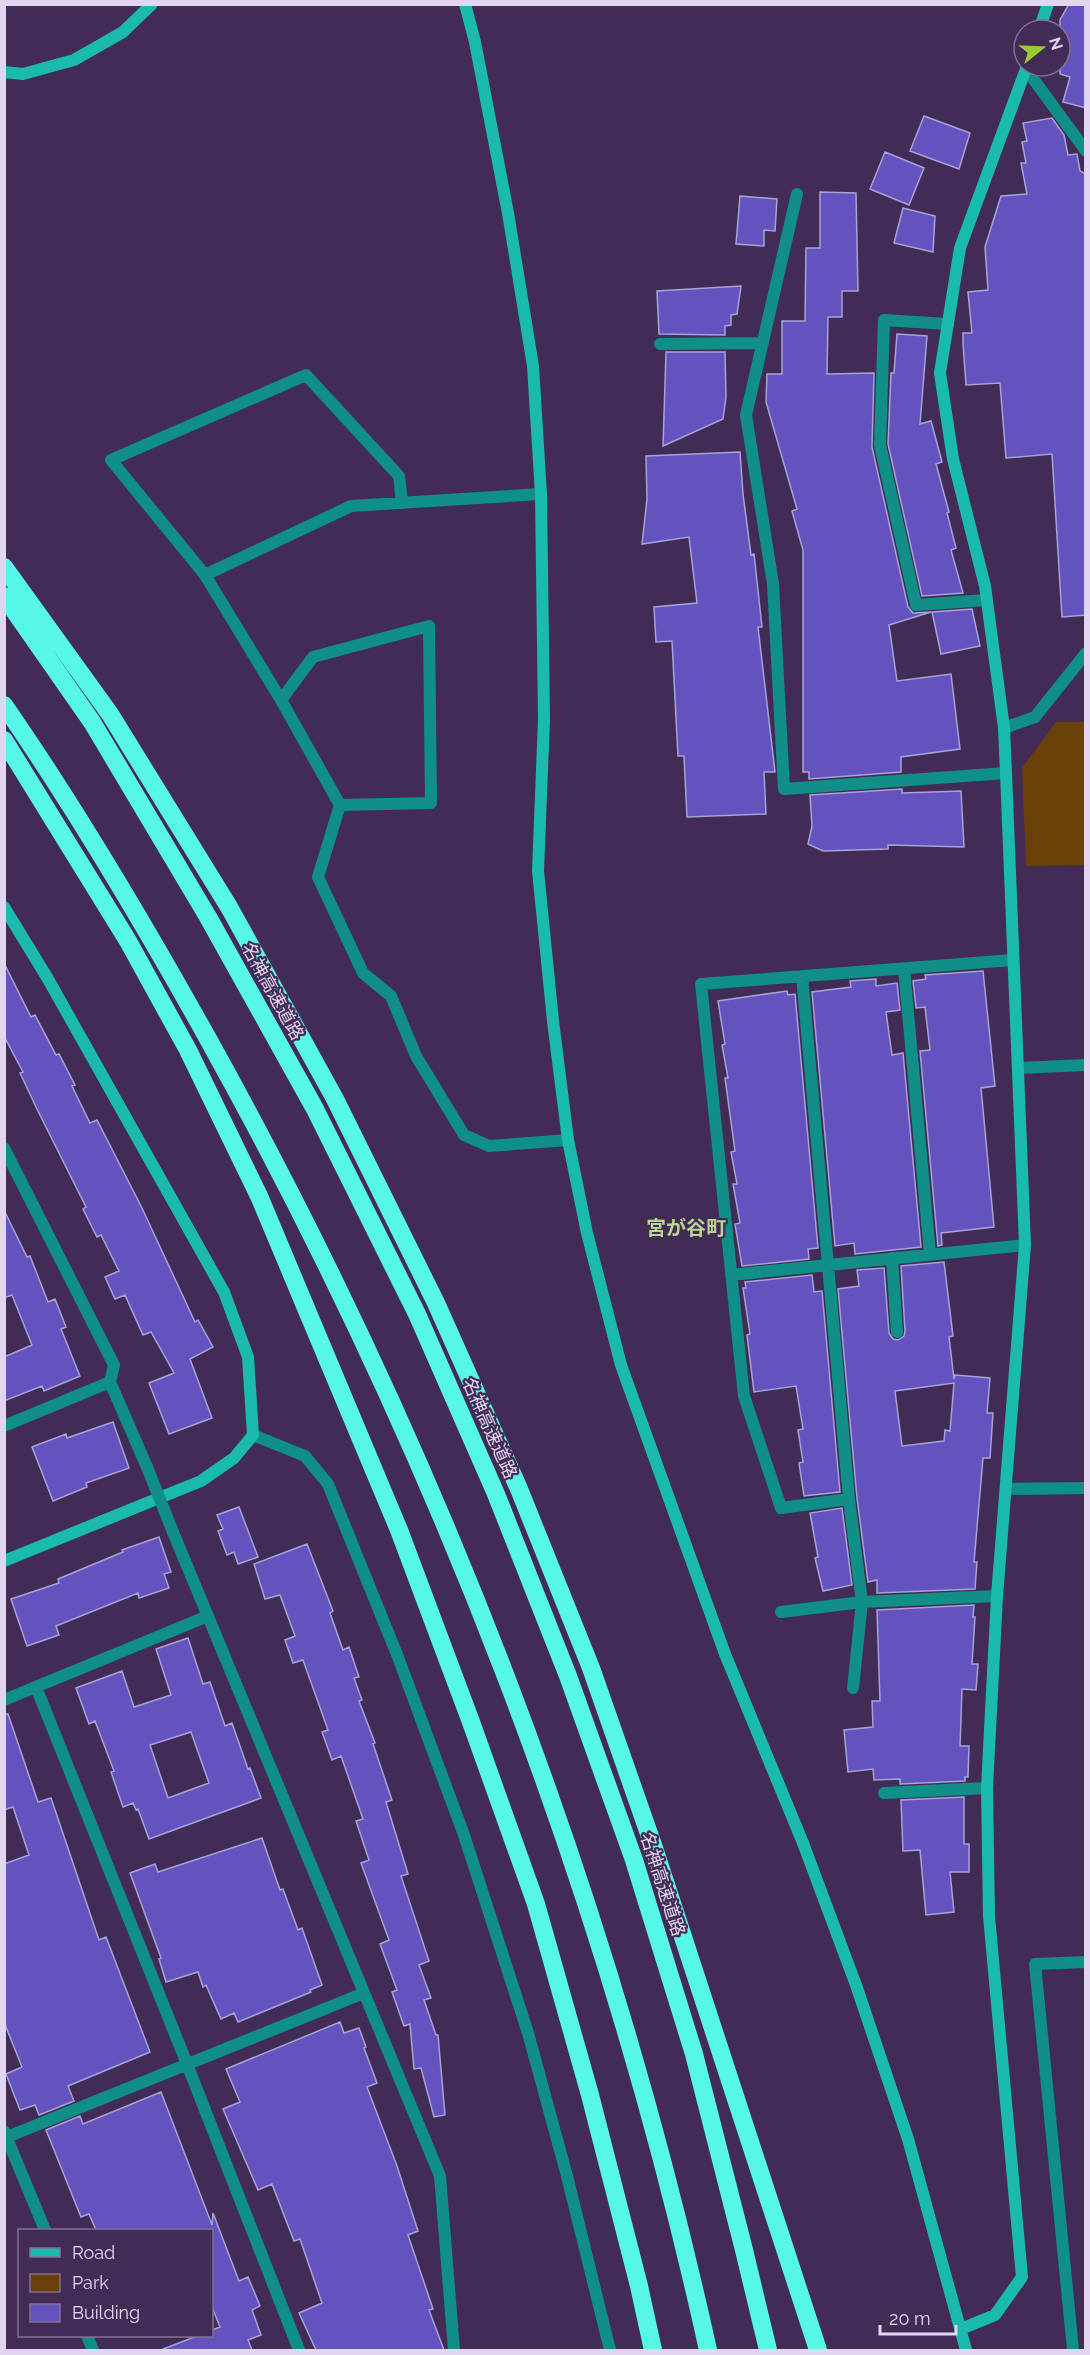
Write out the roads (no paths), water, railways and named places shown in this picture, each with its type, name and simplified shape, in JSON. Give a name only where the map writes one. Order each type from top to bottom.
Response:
[{"type":"highway","points":[[4,567],[110,714],[229,907],[335,1099],[436,1303],[519,1489],[591,1668],[654,1848],[819,2350]]},
{"type":"highway","name":"名神高速道路","points":[[4,596],[92,722],[208,917],[315,1109],[417,1314],[496,1494],[568,1676],[634,1860],[694,2054],[768,2350]]},
{"type":"highway","points":[[4,705],[34,748],[149,934],[259,1131],[362,1335],[442,1517],[512,1691],[580,1881],[639,2073],[688,2259],[708,2350]]},
{"type":"highway","points":[[4,740],[128,941],[188,1050],[259,1196],[395,1520],[536,1904],[590,2095],[653,2350]]},
{"type":"street","points":[[4,72],[23,74],[74,60],[123,32],[152,4]]},
{"type":"street","points":[[465,4],[476,42],[506,201],[533,366],[541,494],[544,720],[538,871],[568,1140],[587,1233],[621,1365],[725,1654],[804,1843],[856,1985],[908,2139],[966,2350]]},
{"type":"street","points":[[961,2329],[995,2315],[1022,2277],[989,1916],[987,1788],[997,1596],[1025,1245],[1004,728],[986,600],[953,459],[940,374],[960,248],[1022,78]]},
{"type":"street","points":[[1033,78],[1086,152]]},
{"type":"street","points":[[797,194],[746,415],[773,584],[784,789],[1006,773]]},
{"type":"street","points":[[948,324],[884,320],[880,445],[916,605],[986,600]]},
{"type":"street","points":[[660,344],[762,343]]},
{"type":"street","points":[[402,503],[399,476],[306,375],[111,460],[205,575],[340,805],[318,877],[363,973],[392,996],[416,1056],[464,1135],[489,1146],[568,1140]]},
{"type":"street","points":[[205,575],[351,506],[541,494]]},
{"type":"street","points":[[280,700],[313,657],[429,626],[431,803],[340,805]]},
{"type":"street","points":[[1004,728],[1035,717],[1086,653]]},
{"type":"street","points":[[4,907],[54,989],[224,1292],[248,1357],[253,1435],[234,1458],[201,1481],[4,1562]]},
{"type":"street","points":[[849,1500],[781,1508],[744,1396],[701,984],[1013,960]]},
{"type":"street","points":[[904,969],[930,1254]]},
{"type":"street","points":[[802,976],[849,1500],[862,1602],[853,1688]]},
{"type":"street","points":[[1018,1068],[1086,1065]]},
{"type":"street","points":[[4,1148],[114,1365],[110,1382],[440,2176],[454,2350]]},
{"type":"street","points":[[731,1275],[1025,1245]]},
{"type":"street","points":[[892,1258],[897,1332]]},
{"type":"street","points":[[4,1426],[110,1382]]},
{"type":"street","points":[[253,1435],[305,1456],[328,1484],[398,1657],[464,1835],[528,2033],[610,2350]]},
{"type":"street","points":[[1006,1490],[1086,1488]]},
{"type":"street","points":[[781,1612],[862,1602],[997,1596]]},
{"type":"street","points":[[4,1700],[208,1616]]},
{"type":"street","points":[[36,1687],[188,2064],[299,2350]]},
{"type":"street","points":[[884,1793],[987,1788]]},
{"type":"street","points":[[1073,2350],[1035,1964],[1086,1962]]},
{"type":"street","points":[[45,2229],[6,2134],[364,1993]]},
{"type":"district","name":"宮が谷町","points":[[686,1228]]}]
